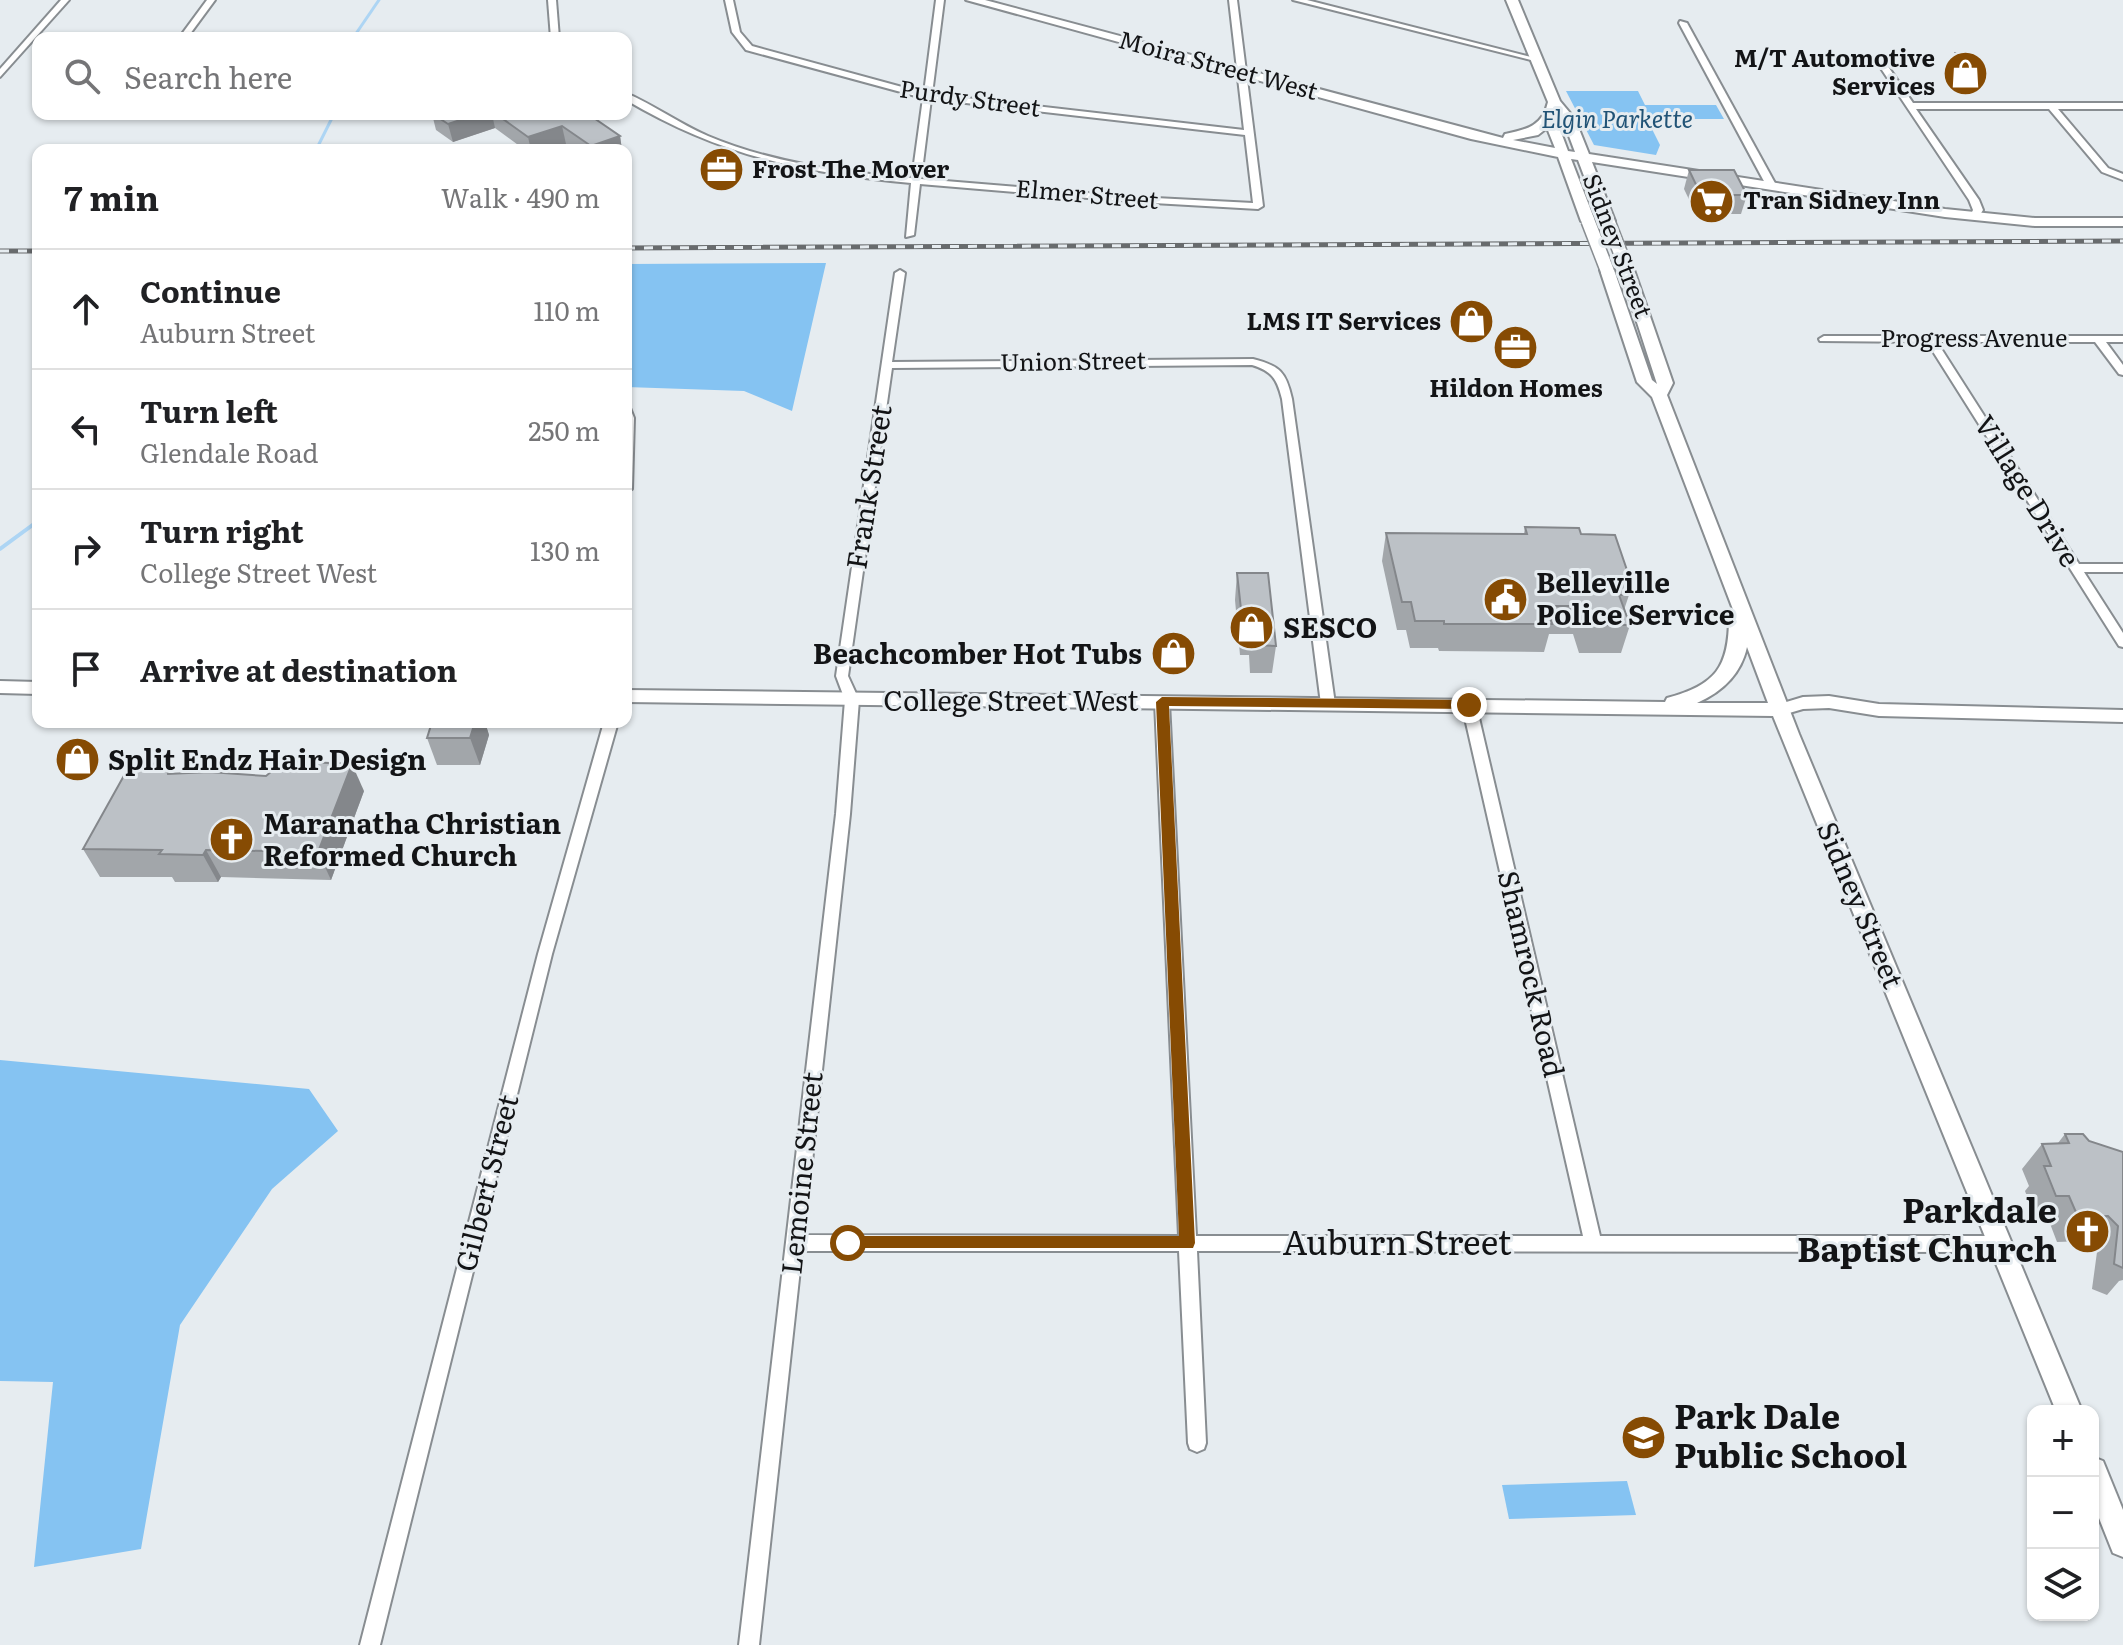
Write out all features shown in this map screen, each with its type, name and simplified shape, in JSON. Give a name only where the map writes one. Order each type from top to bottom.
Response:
[{"type":"main road","name":"Moira Street West","points":[[972,0],[1486,139],[1649,169],[1729,178]]},
{"type":"main road","name":"Sidney Street","points":[[1512,0],[1554,102],[1569,119],[1627,270],[1665,383],[1659,395]]},
{"type":"main road","points":[[1509,137],[1534,132],[1550,119],[1554,102]]},
{"type":"main road","name":"Sidney Street","points":[[1550,119],[1645,382],[1659,395],[1779,710],[2067,1405]]},
{"type":"main road","name":"Moira Street West","points":[[1464,131],[1509,137],[1562,151]]},
{"type":"main road","name":"Moira Street West","points":[[1583,155],[1975,216],[2035,222],[2123,222]]},
{"type":"main road","points":[[1597,192],[1608,177],[1649,169]]},
{"type":"main road","points":[[1643,707],[1680,702],[1704,692],[1729,672],[1737,651],[1738,608]]},
{"type":"main road","points":[[0,687],[32,688]]},
{"type":"main road","name":"College Street West","points":[[632,696],[1779,710]]},
{"type":"main road","points":[[2096,1477],[2123,1543]]},
{"type":"street","points":[[37,32],[65,0]]},
{"type":"street","points":[[187,32],[211,0]]},
{"type":"street","points":[[552,0],[555,32]]},
{"type":"street","name":"Purdy Street","points":[[729,0],[734,31],[738,40],[749,48],[926,96],[1250,133]]},
{"type":"street","points":[[909,235],[940,0]]},
{"type":"street","points":[[1233,0],[1250,133]]},
{"type":"street","points":[[1297,0],[1535,59]]},
{"type":"street","points":[[1683,23],[1771,185]]},
{"type":"street","points":[[0,74],[32,38]]},
{"type":"street","points":[[1884,67],[1974,200],[1978,210],[1975,216]]},
{"type":"street","name":"Elmer Street","points":[[632,100],[657,115],[737,149],[778,160],[866,176],[1194,204],[1258,206],[1250,133]]},
{"type":"street","points":[[1910,106],[2123,106]]},
{"type":"street","points":[[2051,106],[2105,170],[2123,177]]},
{"type":"street","name":"Frank Street","points":[[852,700],[842,676],[900,273]]},
{"type":"street","name":"Progress Avenue","points":[[1824,339],[2123,339]]},
{"type":"street","name":"Village Drive","points":[[1930,339],[2123,643]]},
{"type":"street","points":[[2098,339],[2123,372]]},
{"type":"street","name":"Union Street","points":[[887,365],[1152,361],[1260,363],[1273,367],[1282,380],[1287,399],[1328,704]]},
{"type":"street","points":[[2076,568],[2123,568]]},
{"type":"street","name":"Lemoine Street","points":[[749,1645],[843,814],[852,700]]},
{"type":"street","points":[[1162,702],[1197,1443]]},
{"type":"street","name":"Shamrock Road","points":[[1469,705],[1593,1243]]},
{"type":"street","name":"College Street West","points":[[1779,710],[1801,715],[1861,715],[1879,710],[2123,716]]},
{"type":"street","name":"Gilbert Street","points":[[370,1645],[545,954],[609,728]]},
{"type":"street","name":"Auburn Street","points":[[794,1243],[2000,1244]]},
{"type":"green space","name":"Elgin Parkette","points":[[1566,91],[1638,91],[1645,105],[1716,105],[1724,119],[1647,119],[1660,145],[1656,155],[1594,145]]},
{"type":"green space","points":[[826,263],[792,411],[744,391],[632,387],[632,264]]},
{"type":"green space","points":[[0,1060],[309,1089],[338,1131],[272,1189],[180,1325],[141,1549],[34,1567],[53,1382],[0,1381]]},
{"type":"green space","points":[[1627,1481],[1636,1515],[1509,1519],[1502,1485]]},
{"type":"building","points":[[1956,53],[1973,53],[1986,70],[1969,69]]},
{"type":"building","points":[[504,120],[597,120],[620,136],[588,144],[562,126],[528,137]]},
{"type":"building","points":[[1689,170],[1734,170],[1747,195],[1701,195]]},
{"type":"building","name":"Belleville Police Service","points":[[1525,527],[1579,528],[1581,534],[1615,535],[1630,579],[1624,579],[1629,595],[1619,595],[1630,625],[1587,625],[1581,606],[1547,606],[1552,624],[1415,621],[1411,602],[1402,602],[1386,533],[1527,534]]},
{"type":"building","points":[[1237,573],[1268,573],[1276,646],[1253,645],[1252,627],[1243,627]]},
{"type":"building","points":[[430,728],[473,728],[470,738],[427,738]]},
{"type":"building","points":[[284,761],[352,764],[318,852],[206,850],[203,855],[159,854],[162,850],[83,849],[131,763],[166,764],[168,774],[209,772],[266,776]]},
{"type":"building","points":[[2065,1134],[2083,1134],[2089,1141],[2123,1152],[2123,1268],[2114,1264],[2118,1226],[2108,1216],[2078,1217],[2069,1196],[2056,1196],[2044,1166],[2051,1166],[2042,1144],[2069,1143]]},
{"type":"waterway","points":[[357,32],[379,0]]},
{"type":"waterway","points":[[319,144],[331,120]]},
{"type":"waterway","points":[[0,549],[32,525]]},
{"type":"railway","points":[[632,248],[2123,241]]},
{"type":"railway","points":[[0,251],[32,251]]},
{"type":"place","name":"M/T Automotive Services","points":[[1966,73]]},
{"type":"place","name":"Frost The Mover","points":[[721,170]]},
{"type":"place","name":"Tran Sidney Inn","points":[[1712,201]]},
{"type":"place","name":"LMS IT Services","points":[[1472,322]]},
{"type":"place","name":"Hildon Homes","points":[[1516,347]]},
{"type":"place","name":"Belleville Police Service","points":[[1505,599]]},
{"type":"place","name":"SESCO","points":[[1252,628]]},
{"type":"place","name":"Beachcomber Hot Tubs","points":[[1173,654]]},
{"type":"place","name":"Split Endz Hair Design","points":[[77,760]]},
{"type":"place","name":"Maranatha Christian Reformed Church","points":[[232,840]]},
{"type":"place","name":"Parkdale Baptist Church","points":[[2088,1231]]},
{"type":"place","name":"Park Dale Public School","points":[[1643,1437]]},
{"type":"route","points":[[848,1243],[1187,1243],[1162,702],[1469,705]]}]
